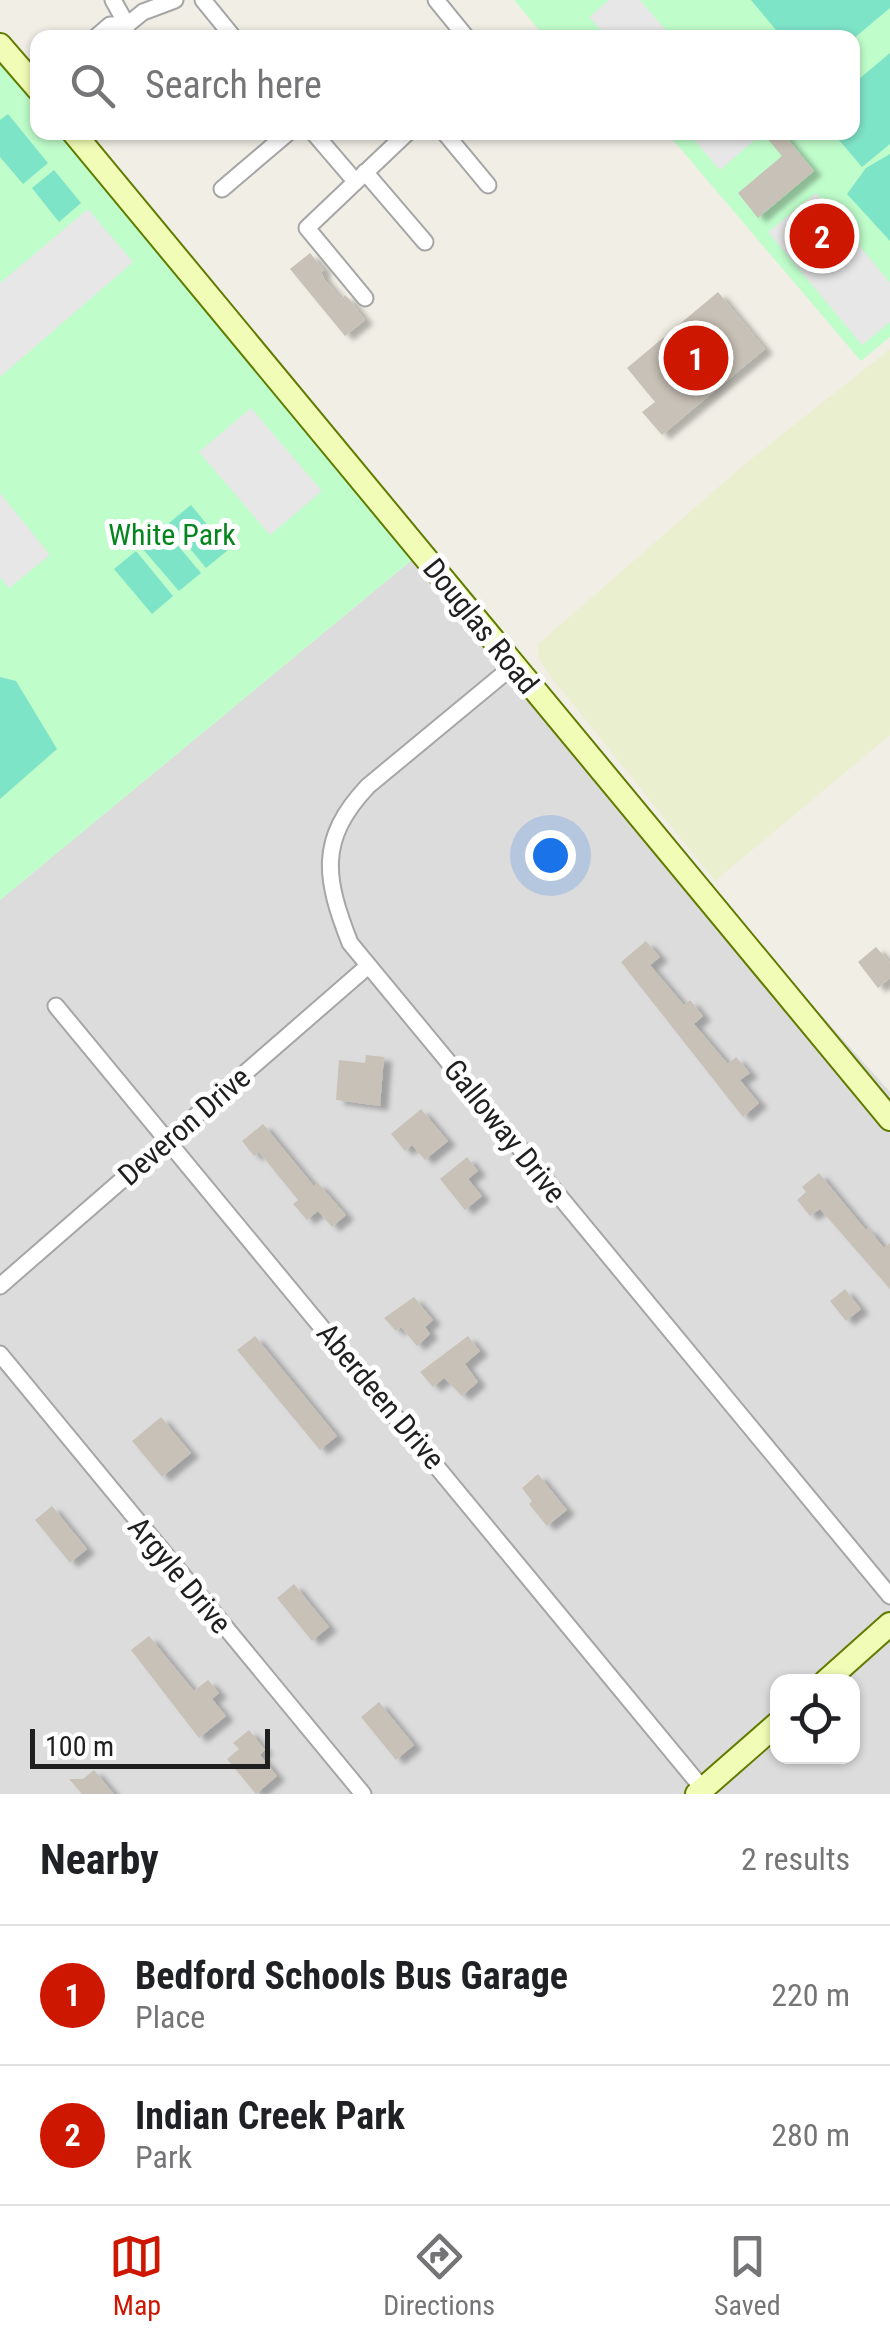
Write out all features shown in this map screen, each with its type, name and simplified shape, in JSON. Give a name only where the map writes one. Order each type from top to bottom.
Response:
[{"type":"street","points":[[113,0],[126,30]]},
{"type":"street","points":[[127,30],[143,12],[175,0]]},
{"type":"street","points":[[203,0],[227,30]]},
{"type":"street","points":[[436,0],[460,30]]},
{"type":"street","points":[[0,44],[30,79]]},
{"type":"street","name":"Douglas Road","points":[[80,140],[890,1119]]},
{"type":"street","points":[[222,189],[280,140]]},
{"type":"street","points":[[322,140],[426,242]]},
{"type":"street","points":[[365,298],[308,228],[399,140]]},
{"type":"street","points":[[451,140],[488,185]]},
{"type":"street","name":"Galloway Drive","points":[[514,666],[368,786],[338,826],[328,865],[350,943],[890,1596]]},
{"type":"street","name":"Deveron Drive","points":[[0,1286],[368,966]]},
{"type":"street","name":"Aberdeen Drive","points":[[56,1006],[700,1791]]},
{"type":"street","name":"Argyle Drive","points":[[0,1354],[363,1794]]},
{"type":"street","points":[[834,1674],[890,1624]]},
{"type":"street","points":[[700,1791],[770,1730]]},
{"type":"shaded area","points":[[609,0],[640,0],[666,30],[601,30],[589,17]]},
{"type":"shaded area","points":[[694,140],[755,140],[720,170]]},
{"type":"shaded area","points":[[816,193],[890,283],[890,322],[862,345],[768,232]]},
{"type":"shaded area","points":[[88,209],[133,262],[0,377],[0,283]]},
{"type":"shaded area","points":[[251,408],[322,491],[270,535],[199,452]]},
{"type":"shaded area","points":[[0,493],[50,555],[9,588],[0,577]]},
{"type":"shaded area","points":[[413,559],[890,1092],[890,1794],[0,1794],[0,900]]},
{"type":"green space","points":[[514,0],[890,0],[890,337],[861,361],[673,140],[860,140],[860,30],[539,30]]},
{"type":"green space","points":[[751,0],[890,0],[890,8],[860,33],[860,30],[776,30]]},
{"type":"green space","name":"White Park","points":[[0,52],[30,91],[30,140],[70,140],[413,559],[0,900]]},
{"type":"green space","points":[[890,53],[890,144],[862,167],[839,140],[860,140],[860,78]]},
{"type":"green space","points":[[8,114],[48,163],[23,184],[0,157],[0,120]]},
{"type":"green space","points":[[890,154],[890,241],[847,194],[866,168]]},
{"type":"green space","points":[[54,170],[81,203],[59,222],[32,188]]},
{"type":"green space","points":[[890,349],[890,735],[715,881],[547,672],[537,645],[745,464]]},
{"type":"green space","points":[[191,505],[228,550],[206,568],[169,523]]},
{"type":"green space","points":[[163,528],[201,573],[179,591],[141,547]]},
{"type":"green space","points":[[136,551],[173,596],[152,614],[114,569]]},
{"type":"green space","points":[[0,677],[16,681],[57,749],[0,799]]},
{"type":"building","points":[[769,140],[789,140],[814,171],[758,218],[738,193],[782,156]]},
{"type":"building","points":[[310,253],[324,270],[321,272],[325,280],[341,299],[345,295],[350,300],[365,320],[345,336],[290,269]]},
{"type":"building","points":[[718,292],[765,349],[662,435],[642,412],[655,402],[627,368]]},
{"type":"building","points":[[646,941],[660,957],[650,965],[684,1005],[690,1000],[703,1016],[694,1024],[728,1064],[736,1057],[750,1073],[740,1080],[759,1103],[743,1117],[621,962]]},
{"type":"building","points":[[876,947],[890,963],[890,978],[878,988],[858,962]]},
{"type":"building","points":[[366,1055],[384,1057],[380,1106],[336,1100],[339,1060],[365,1063]]},
{"type":"building","points":[[421,1109],[448,1141],[425,1160],[412,1145],[405,1151],[391,1134]]},
{"type":"building","points":[[263,1124],[314,1186],[318,1183],[346,1215],[332,1227],[318,1211],[307,1220],[293,1204],[298,1200],[259,1152],[254,1156],[242,1141]]},
{"type":"building","points":[[467,1157],[478,1171],[468,1179],[482,1196],[465,1210],[440,1179]]},
{"type":"building","points":[[819,1173],[884,1248],[890,1243],[890,1289],[820,1209],[810,1216],[797,1200],[806,1192],[802,1187]]},
{"type":"building","points":[[845,1289],[861,1309],[846,1321],[830,1301]]},
{"type":"building","points":[[414,1297],[433,1320],[425,1327],[430,1334],[417,1346],[401,1327],[396,1331],[384,1318]]},
{"type":"building","points":[[255,1336],[337,1436],[320,1450],[237,1350]]},
{"type":"building","points":[[468,1336],[480,1351],[465,1364],[478,1382],[462,1396],[444,1378],[433,1387],[420,1372]]},
{"type":"building","points":[[161,1417],[191,1453],[162,1477],[132,1441]]},
{"type":"building","points":[[538,1474],[567,1510],[547,1526],[522,1488]]},
{"type":"building","points":[[52,1506],[87,1549],[70,1563],[35,1520]]},
{"type":"building","points":[[294,1584],[329,1627],[312,1641],[277,1598]]},
{"type":"building","points":[[149,1636],[194,1691],[208,1680],[219,1693],[212,1699],[226,1716],[199,1738],[131,1650]]},
{"type":"building","points":[[379,1702],[414,1745],[396,1760],[361,1717]]},
{"type":"building","points":[[249,1730],[265,1750],[260,1755],[277,1776],[256,1794],[227,1759],[239,1749],[233,1743]]},
{"type":"building","points":[[94,1770],[114,1794],[82,1794],[69,1779],[83,1779]]},
{"type":"place","name":"Indian Creek Park","points":[[822,236]]},
{"type":"place","name":"Bedford Schools Bus Garage","points":[[696,358]]}]
